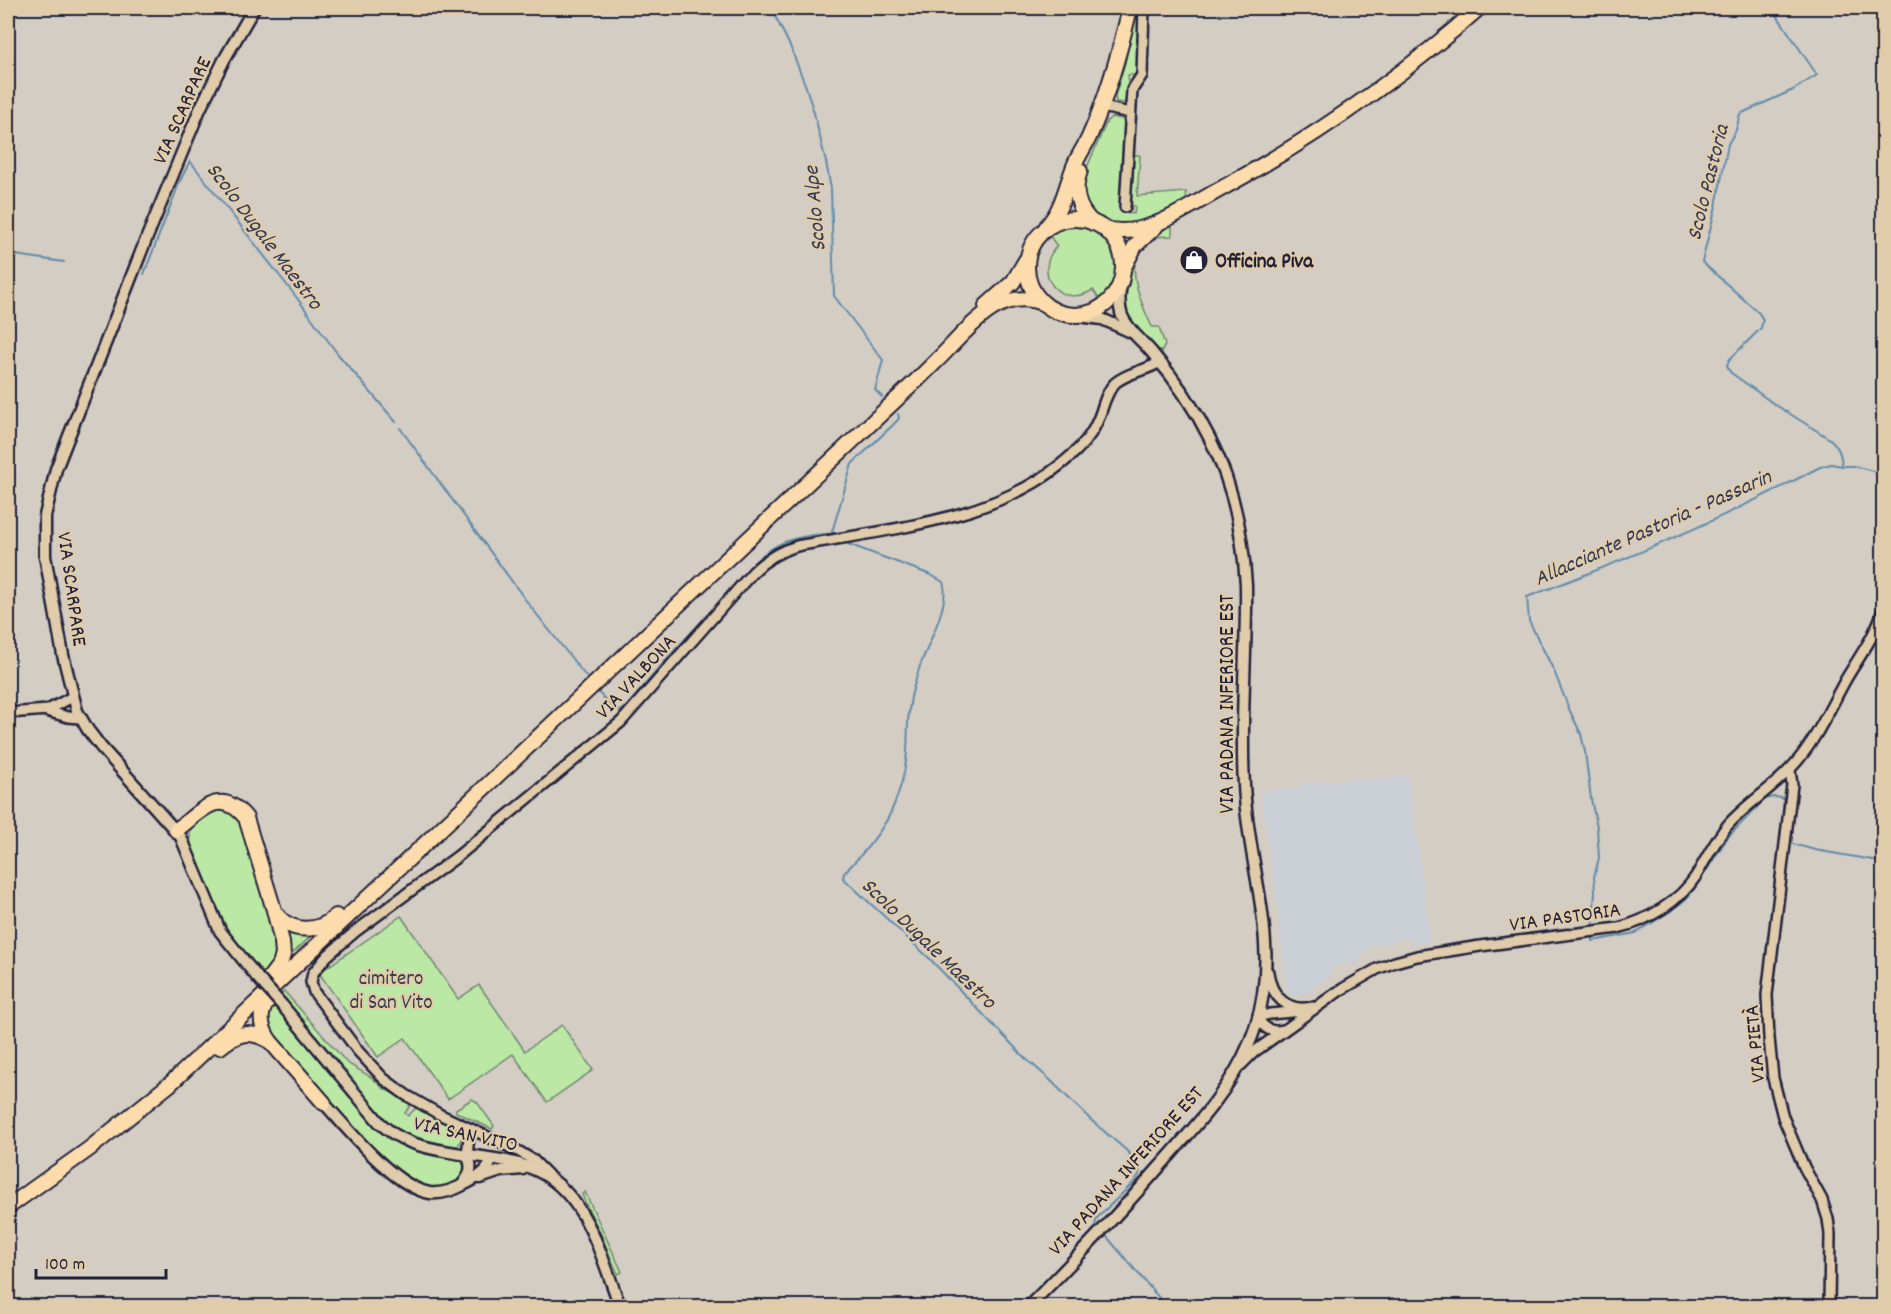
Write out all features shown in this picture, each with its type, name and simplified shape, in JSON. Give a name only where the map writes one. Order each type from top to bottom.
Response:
[{"type":"main road","points":[[968,329],[985,307],[1013,282],[1040,235],[1057,214],[1074,165],[1091,134],[1102,107],[1130,8]]},
{"type":"main road","points":[[170,1084],[989,310],[1005,302],[1025,299],[1044,304],[1060,313],[1078,316],[1103,307],[1113,298],[1128,258],[1146,234],[1165,220],[1265,164],[1348,111],[1404,70],[1479,8]]},
{"type":"main road","points":[[1091,134],[1088,151],[1077,179],[1076,191],[1080,206],[1111,235],[1119,247],[1124,270]]},
{"type":"main road","points":[[1040,235],[1051,226],[1065,220],[1079,219],[1114,231],[1126,231],[1147,227],[1165,220]]},
{"type":"main road","points":[[1029,253],[1027,267],[1029,281],[1034,294],[1044,304]]},
{"type":"main road","points":[[176,830],[209,805],[224,804],[239,811],[246,818],[282,942],[283,955],[274,974],[197,1058]]},
{"type":"main road","points":[[274,910],[283,921],[294,927],[307,929],[319,927],[328,923],[390,876]]},
{"type":"main road","points":[[324,1103],[270,1041],[261,1022],[261,1013],[264,1005],[343,920]]},
{"type":"main road","points":[[8,1207],[89,1149],[233,1037],[252,1034],[270,1041]]},
{"type":"street","name":"VIA SCARPARE","points":[[254,8],[224,60],[200,109],[141,254],[52,482],[44,526],[45,556],[72,697],[80,718],[101,747],[176,830],[189,853],[222,935],[258,977]]},
{"type":"street","points":[[1125,207],[1132,87],[1142,75],[1144,8]]},
{"type":"street","points":[[1102,107],[1130,112]]},
{"type":"street","name":"VIA PADANA INFERIORE EST","points":[[1029,1306],[1110,1223],[1213,1104],[1250,1043],[1265,984],[1267,961],[1265,931],[1244,785],[1246,585],[1241,535],[1232,494],[1216,452],[1192,407],[1160,362],[1135,335],[1125,320],[1120,310],[1120,284]]},
{"type":"street","name":"VIA PADANA INFERIORE EST","points":[[1078,316],[1102,319],[1135,335]]},
{"type":"street","name":"VIA VALBONA","points":[[549,1177],[526,1155],[406,1095],[374,1069],[314,992],[311,979],[318,966],[356,931],[466,850],[621,723],[753,572],[767,560],[784,550],[797,546],[960,514],[986,506],[1020,491],[1060,465],[1083,442],[1096,425],[1106,397],[1114,384],[1126,376],[1160,362]]},
{"type":"street","name":"VIA PASTORIA","points":[[1234,1072],[1254,1052],[1315,1006],[1361,977],[1395,962],[1417,956],[1480,946],[1600,932],[1633,924],[1670,903],[1695,878],[1727,826],[1790,770],[1809,744],[1881,622],[1884,606]]},
{"type":"street","points":[[44,711],[72,697]]},
{"type":"street","points":[[8,713],[44,711],[80,718]]},
{"type":"street","name":"VIA PIETÀ","points":[[1790,770],[1792,785],[1767,995],[1769,1038],[1773,1078],[1783,1117],[1804,1167],[1822,1200],[1828,1219],[1830,1234],[1829,1306]]},
{"type":"street","points":[[1267,961],[1270,984],[1280,1000],[1293,1008],[1306,1009],[1315,1006]]},
{"type":"street","name":"VIA SAN VITO","points":[[258,977],[387,1129],[400,1139],[414,1145],[520,1164],[549,1177],[571,1198],[582,1214],[620,1306]]},
{"type":"street","name":"VIA PASTORIA","points":[[1258,1018],[1270,1014],[1293,1013],[1315,1006]]},
{"type":"street","points":[[1258,1018],[1270,1031],[1287,1028]]},
{"type":"street","points":[[324,1103],[383,1165],[409,1185],[431,1193],[450,1191],[507,1170],[535,1170]]},
{"type":"street","points":[[461,1186],[470,1173],[470,1164],[466,1155],[470,1129]]},
{"type":"street","points":[[461,1186],[485,1172],[490,1164],[491,1144],[485,1135]]},
{"type":"shaded area","points":[[1409,776],[1430,942],[1411,945],[1410,939],[1369,946],[1370,951],[1361,952],[1362,961],[1333,966],[1330,976],[1301,996],[1289,993],[1286,985],[1278,908],[1260,791],[1300,788],[1300,783]]},
{"type":"green space","points":[[1137,8],[1141,8],[1138,75],[1128,75],[1127,99],[1124,103],[1116,102],[1115,96]]},
{"type":"green space","points":[[1112,117],[1122,119],[1125,124],[1121,212],[1134,214],[1135,206],[1129,205],[1134,155],[1140,156],[1137,196],[1186,192],[1187,201],[1138,225],[1113,226],[1090,212],[1082,197],[1083,177],[1107,121]]},
{"type":"green space","points":[[1172,223],[1172,236],[1160,236],[1143,244]]},
{"type":"green space","points":[[1071,226],[1086,228],[1098,234],[1113,252],[1116,264],[1115,276],[1109,289],[1100,300],[1093,290],[1081,295],[1070,296],[1060,292],[1048,278],[1047,268],[1050,257],[1057,246],[1049,235]]},
{"type":"green space","points":[[1142,246],[1134,266],[1135,279],[1152,327],[1159,327],[1165,345],[1162,351],[1131,321],[1125,312],[1124,301],[1133,262]]},
{"type":"green space","points":[[220,808],[230,811],[244,825],[279,953],[266,977],[228,930],[191,845],[192,823],[202,814]]},
{"type":"green space","name":"cimitero di San Vito","points":[[401,916],[458,999],[479,985],[525,1051],[562,1025],[593,1070],[547,1102],[513,1054],[448,1099],[405,1038],[378,1057],[319,973]]},
{"type":"green space","points":[[283,926],[312,935],[288,958]]},
{"type":"green space","points":[[284,991],[347,1063],[411,1104],[405,1113],[408,1116],[417,1107],[461,1130],[463,1135],[458,1146],[423,1141],[406,1136],[393,1128],[281,994]]},
{"type":"green space","points":[[271,1002],[353,1101],[385,1135],[408,1148],[461,1160],[464,1166],[462,1177],[445,1187],[425,1187],[410,1180],[369,1145],[270,1035],[266,1027]]},
{"type":"green space","points":[[472,1099],[477,1102],[494,1126],[492,1129],[456,1112],[456,1109]]},
{"type":"green space","points":[[585,1192],[622,1272],[618,1274],[585,1202],[582,1194]]},
{"type":"waterway","name":"Scolo Alpe","points":[[771,8],[790,46],[806,87],[826,162],[831,189],[834,296],[883,360],[875,390],[882,397]]},
{"type":"waterway","name":"Scolo Pastoria","points":[[1772,8],[1817,75],[1793,90],[1740,114],[1736,130],[1728,144],[1702,262],[1759,313],[1763,320],[1761,328],[1729,360],[1727,365],[1730,372],[1774,404],[1830,439],[1839,451],[1842,466],[1854,466],[1884,474]]},
{"type":"waterway","name":"Scolo Dugale Maestro","points":[[144,274],[190,161],[337,353],[396,422]]},
{"type":"waterway","name":"Scolo Dugale Maestro","points":[[8,254],[64,262]]},
{"type":"waterway","name":"Scolo Alpe","points":[[832,532],[852,464],[897,421],[898,414]]},
{"type":"waterway","name":"Scolo Dugale Maestro","points":[[400,428],[527,602],[588,679]]},
{"type":"waterway","name":"Allacciante Pastoria - Passarin","points":[[1593,929],[1594,877],[1599,858],[1597,827],[1585,752],[1581,734],[1554,671],[1529,621],[1527,597],[1676,537],[1820,467],[1831,464],[1842,466]]},
{"type":"waterway","name":"Scolo Dugale Maestro","points":[[737,583],[759,558],[783,543],[811,535],[844,533]]},
{"type":"waterway","name":"Scolo Dugale Maestro","points":[[848,544],[931,575],[943,582],[945,591],[937,626],[911,695],[904,774],[897,798],[882,829],[844,873],[843,878],[929,958],[1025,1058],[1127,1151],[1140,1166],[1139,1175],[1134,1182],[1097,1218],[1095,1225],[1097,1228]]},
{"type":"waterway","name":"Scolo Dugale Maestro","points":[[597,691],[614,709],[620,711],[626,707],[671,654],[733,588]]},
{"type":"waterway","name":"Allacciante Pastoria - Passarin","points":[[1593,936],[1593,941],[1636,933],[1671,911],[1695,888],[1728,837],[1765,799],[1782,798],[1784,814]]},
{"type":"waterway","name":"Allacciante Pastoria - Passarin","points":[[1781,840],[1782,829]]},
{"type":"waterway","name":"Allacciante Pastoria - Passarin","points":[[1793,844],[1884,862]]},
{"type":"waterway","name":"Scolo Dugale Maestro","points":[[1107,1237],[1166,1306]]},
{"type":"place","name":"Officina Piva","points":[[1194,260]]}]
